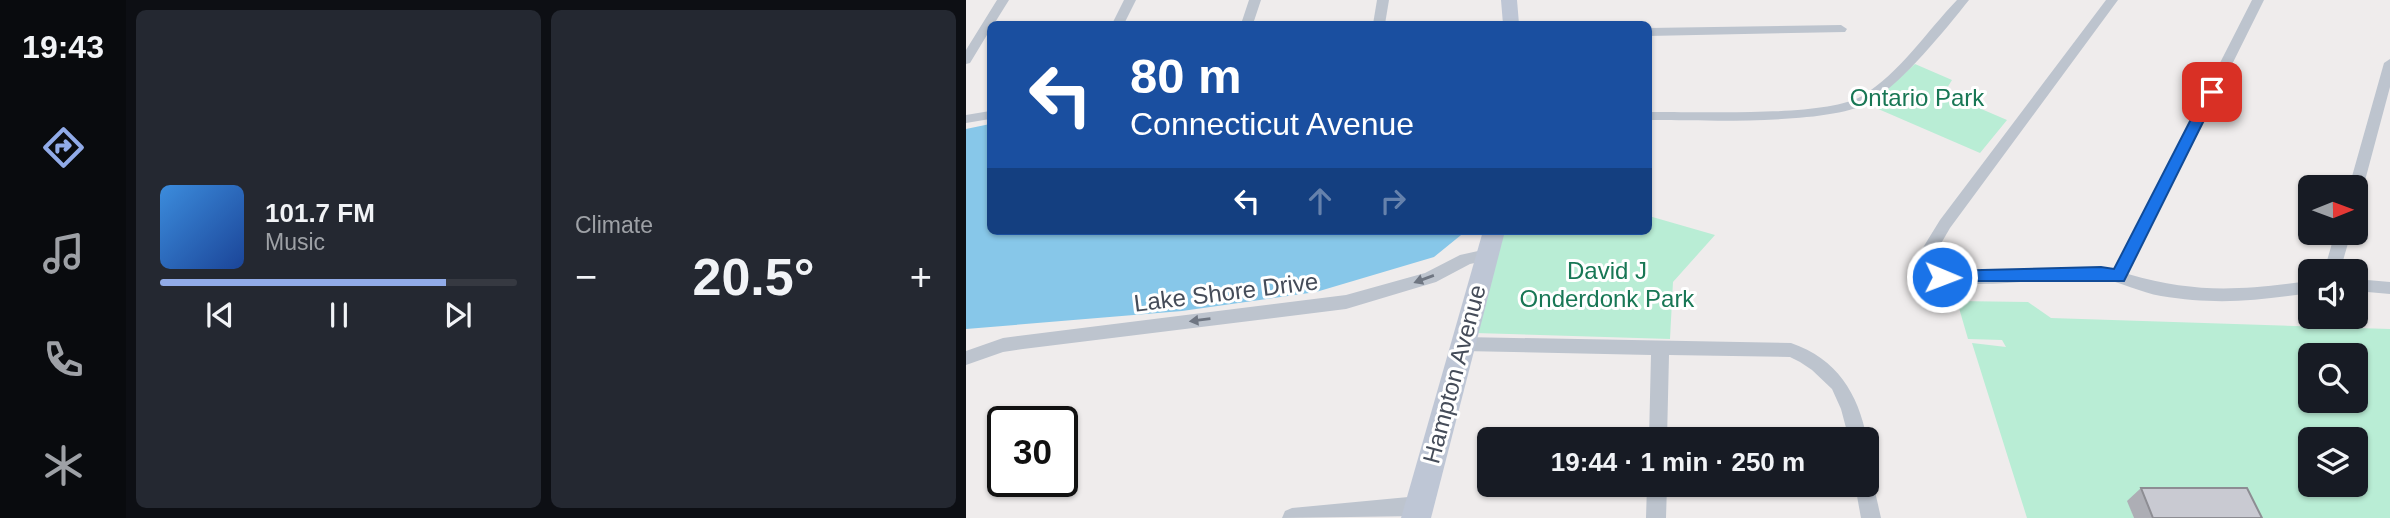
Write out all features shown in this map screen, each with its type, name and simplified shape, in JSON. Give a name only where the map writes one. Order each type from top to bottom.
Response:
[{"type":"street","points":[[991,21],[1004,0]]},
{"type":"street","points":[[1120,21],[1130,0]]},
{"type":"street","points":[[1248,21],[1255,0]]},
{"type":"street","points":[[1380,21],[1383,0]]},
{"type":"street","points":[[1509,0],[1511,21]]},
{"type":"street","points":[[1652,116],[1797,113],[1863,102],[1881,87],[1963,0]]},
{"type":"street","points":[[2112,0],[1945,224],[1924,259],[1930,272],[1958,278],[2101,273],[2157,289],[2202,296],[2242,296],[2298,289]]},
{"type":"street","points":[[2119,276],[2259,0]]},
{"type":"street","points":[[966,60],[987,27]]},
{"type":"street","points":[[1652,32],[1841,29]]},
{"type":"street","points":[[2360,175],[2390,63]]},
{"type":"street","points":[[966,120],[987,116]]},
{"type":"street","name":"Hampton Avenue","points":[[1417,512],[1490,243]]},
{"type":"street","name":"Lake Shore Drive","points":[[966,358],[1003,345],[1023,342],[1346,302],[1430,278],[1490,243]]},
{"type":"street","points":[[2368,286],[2390,288]]},
{"type":"street","points":[[1463,344],[1791,349],[1814,358],[1835,380],[1850,402],[1855,427]]},
{"type":"street","points":[[1658,427],[1660,349]]},
{"type":"street","points":[[1656,518],[1657,497]]},
{"type":"street","points":[[1867,497],[1871,518]]},
{"type":"street","points":[[1292,518],[1417,512]]},
{"type":"green space","name":"Ontario Park","points":[[1915,64],[1952,80],[1944,93],[2007,120],[1980,153],[1869,105]]},
{"type":"green space","name":"David J Onderdonk Park","points":[[1652,217],[1715,235],[1673,282],[1670,339],[1475,333],[1502,235],[1652,235]]},
{"type":"green space","points":[[1957,301],[2028,302],[2051,318],[2298,326],[2298,329],[2390,329],[2390,518],[2239,518],[2128,501],[2134,518],[2027,518],[1972,343],[2006,347],[2002,340],[1968,339]]},
{"type":"water","points":[[987,125],[987,235],[1461,235],[1434,257],[1316,292],[1182,311],[966,329],[966,129]]},
{"type":"building","points":[[2141,488],[2247,488],[2262,518],[2153,518]]},
{"type":"route","points":[[1942,277],[2101,273],[2119,276],[2212,92]]}]
